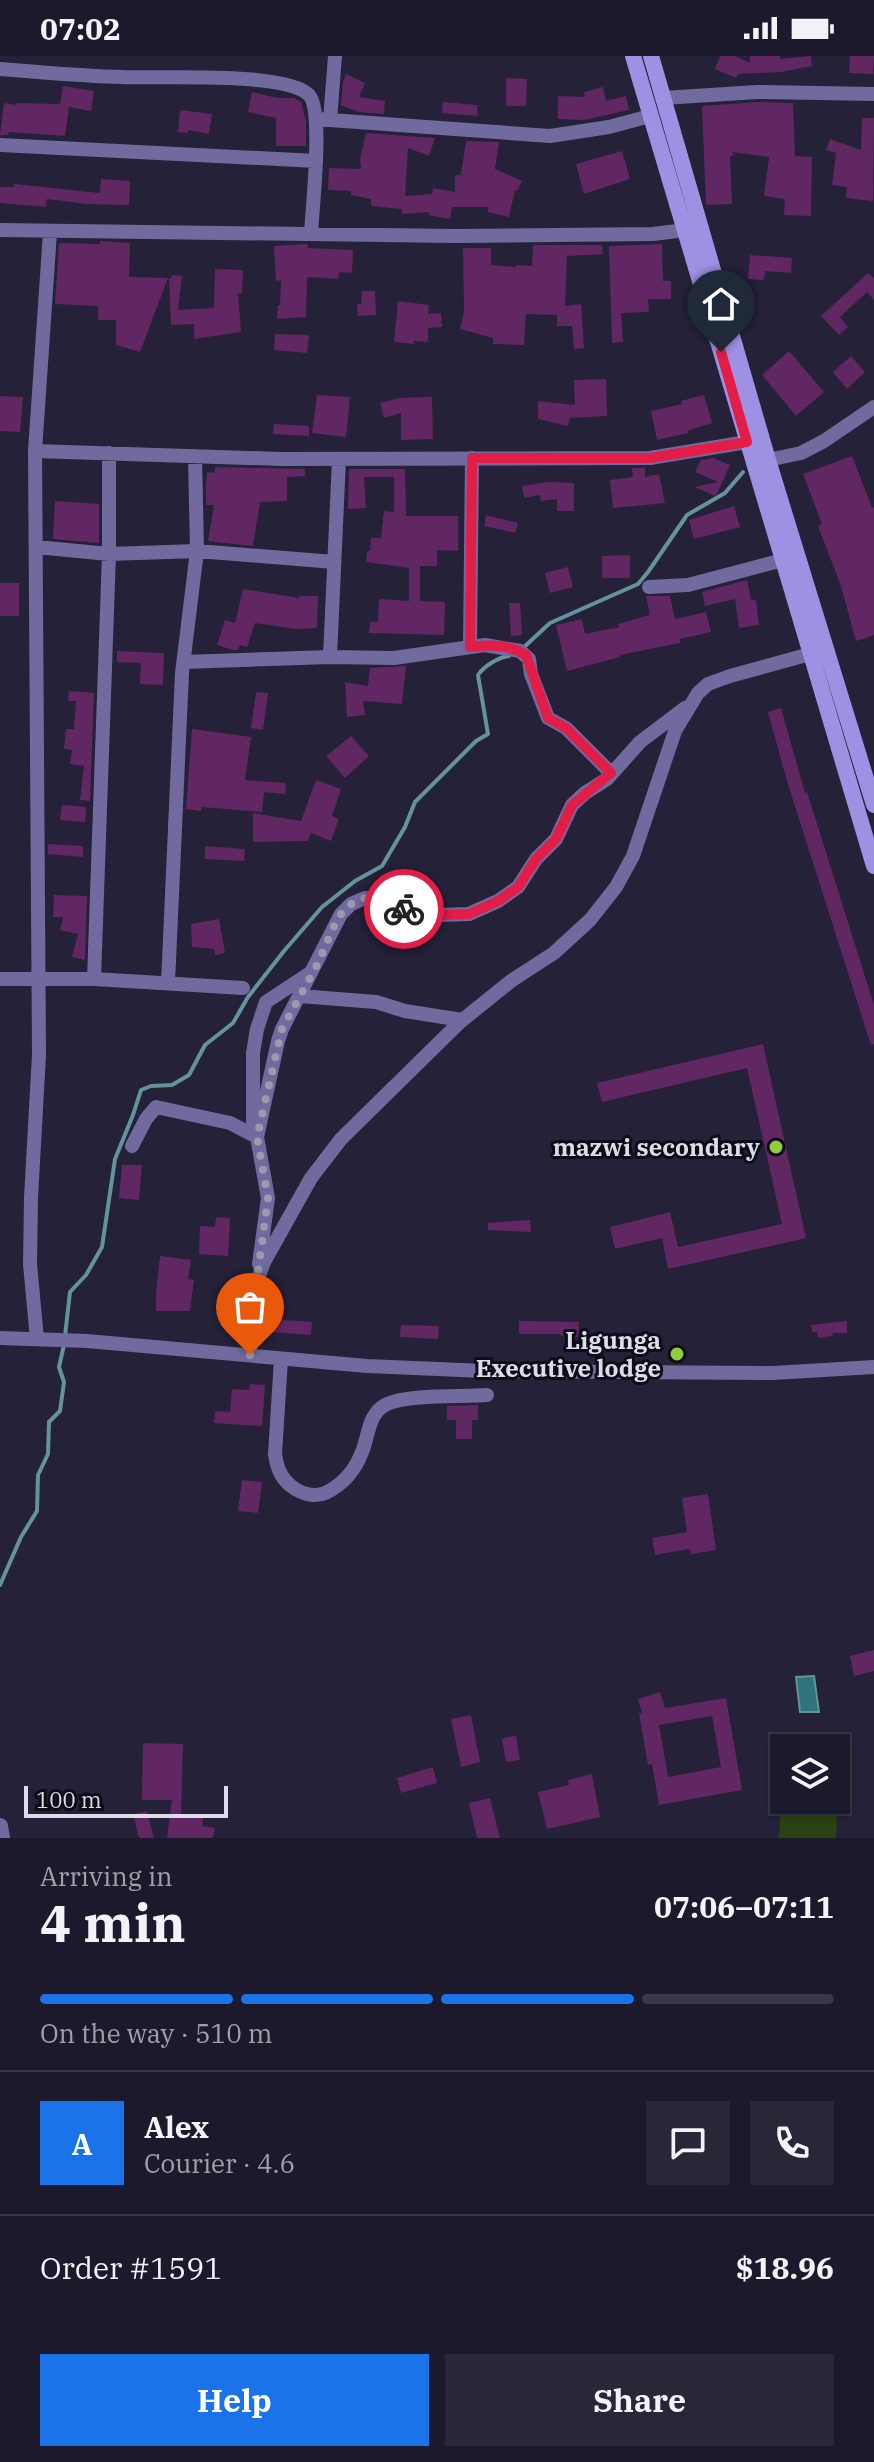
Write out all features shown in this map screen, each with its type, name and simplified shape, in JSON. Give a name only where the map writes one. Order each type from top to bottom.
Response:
[{"type":"main road","points":[[633,56],[650,116],[693,229],[768,460],[874,805]]},
{"type":"main road","points":[[651,56],[747,442],[874,866]]},
{"type":"street","points":[[311,234],[316,161],[335,56]]},
{"type":"street","points":[[0,69],[124,77],[270,81],[299,88],[310,95],[323,120]]},
{"type":"street","points":[[663,98],[757,92],[874,94]]},
{"type":"street","points":[[323,120],[550,136],[609,127],[650,116]]},
{"type":"street","points":[[0,145],[316,161]]},
{"type":"street","points":[[0,230],[534,236],[653,234],[693,229]]},
{"type":"street","points":[[37,1339],[30,1264],[39,1055],[35,451],[50,232]]},
{"type":"street","points":[[768,460],[801,453],[874,407]]},
{"type":"street","points":[[35,451],[339,459],[650,458],[747,442]]},
{"type":"street","points":[[94,979],[109,554],[109,453]]},
{"type":"street","points":[[168,983],[184,662],[197,551],[195,456]]},
{"type":"street","points":[[470,647],[472,458]]},
{"type":"street","points":[[330,657],[339,459]]},
{"type":"street","points":[[36,547],[109,554],[197,551],[334,562]]},
{"type":"street","points":[[649,587],[688,585],[783,560]]},
{"type":"street","points":[[184,662],[394,658],[485,645],[507,648],[526,655],[548,718],[566,728],[611,773]]},
{"type":"street","points":[[255,1136],[282,1029],[341,914],[351,904],[365,898],[377,898],[410,911],[439,915],[469,914],[498,901],[518,887],[536,859],[556,839],[572,805],[611,773],[640,742],[691,703],[708,684],[810,654]]},
{"type":"street","points":[[250,1355],[252,1295],[257,1280],[311,1178],[341,1139],[462,1020],[511,981],[554,953],[590,920],[616,887],[633,856],[675,731],[691,703]]},
{"type":"street","points":[[257,1280],[268,1198],[255,1136],[253,1053],[257,1029],[266,1002],[313,971]]},
{"type":"street","points":[[0,979],[94,979],[243,988]]},
{"type":"street","points":[[300,996],[376,1002],[405,1011],[462,1020]]},
{"type":"street","points":[[132,1146],[156,1107],[230,1123],[255,1136]]},
{"type":"street","points":[[0,1338],[58,1339],[281,1359],[484,1371],[773,1373],[874,1367]]},
{"type":"street","points":[[281,1359],[275,1454],[277,1467],[289,1484],[313,1496],[325,1494],[350,1475],[363,1450],[370,1423],[385,1405],[411,1399],[487,1395]]},
{"type":"street","points":[[0,1826],[1,1834]]},
{"type":"shaded area","points":[[814,1676],[819,1712],[800,1712],[796,1677]]},
{"type":"shaded area","points":[[780,1814],[836,1814],[836,1838],[778,1838]]},
{"type":"building","points":[[720,56],[735,56],[750,63],[750,56],[780,56],[780,59],[811,56],[812,66],[781,72],[738,74],[736,78],[715,69]]},
{"type":"building","points":[[850,56],[874,56],[873,74],[849,73]]},
{"type":"building","points":[[346,74],[365,83],[359,97],[385,101],[384,114],[358,112],[341,105]]},
{"type":"building","points":[[506,78],[527,79],[526,106],[506,106]]},
{"type":"building","points":[[63,86],[94,91],[91,111],[69,107],[65,136],[9,132],[8,135],[0,135],[4,103],[60,104]]},
{"type":"building","points":[[603,87],[606,101],[626,96],[629,110],[584,120],[558,119],[558,96],[585,97],[584,92]]},
{"type":"building","points":[[252,92],[277,98],[294,98],[301,102],[306,121],[306,146],[276,146],[276,118],[248,112]]},
{"type":"building","points":[[443,102],[477,105],[478,116],[442,113]]},
{"type":"building","points":[[793,103],[795,156],[812,157],[811,216],[784,215],[785,199],[764,196],[769,157],[733,152],[730,156],[732,204],[706,205],[702,106]]},
{"type":"building","points":[[180,110],[212,114],[209,134],[188,130],[188,133],[178,132]]},
{"type":"building","points":[[862,118],[874,118],[873,201],[846,198],[847,187],[832,185],[836,153],[826,150],[830,139],[861,150]]},
{"type":"building","points":[[366,133],[435,138],[429,156],[408,148],[405,196],[432,194],[433,188],[455,192],[455,175],[461,175],[466,141],[499,142],[495,169],[522,181],[515,190],[509,217],[487,212],[489,207],[452,207],[450,219],[428,215],[429,212],[402,214],[402,209],[371,206],[371,199],[351,195],[351,191],[328,190],[329,168],[361,169]]},
{"type":"building","points":[[622,151],[630,179],[584,194],[576,164]]},
{"type":"building","points":[[101,179],[130,181],[129,205],[47,199],[46,207],[0,203],[0,187],[14,187],[14,184],[100,193]]},
{"type":"building","points":[[100,241],[130,243],[129,277],[168,278],[140,352],[116,345],[116,320],[98,320],[98,306],[55,304],[59,243],[100,244]]},
{"type":"building","points":[[307,244],[308,248],[353,250],[352,273],[339,272],[338,279],[307,277],[306,317],[277,319],[281,280],[276,281],[274,246]]},
{"type":"building","points":[[662,244],[663,281],[671,281],[671,299],[648,299],[649,312],[621,313],[623,342],[612,343],[609,246]]},
{"type":"building","points":[[533,245],[602,245],[603,254],[567,256],[565,306],[581,304],[584,348],[574,349],[572,326],[557,326],[557,315],[526,314],[524,345],[493,344],[493,338],[460,329],[464,312],[463,248],[491,248],[491,265],[516,267],[532,266]]},
{"type":"building","points":[[750,255],[792,258],[791,273],[765,271],[764,280],[748,279]]},
{"type":"building","points":[[215,269],[243,270],[242,294],[238,293],[241,332],[194,339],[194,324],[171,325],[169,278],[172,275],[182,276],[178,310],[214,308]]},
{"type":"building","points":[[868,273],[874,278],[874,300],[867,292],[840,317],[848,327],[839,335],[821,316]]},
{"type":"building","points":[[362,291],[375,291],[376,315],[358,316],[357,304],[361,304]]},
{"type":"building","points":[[398,301],[429,305],[428,314],[441,313],[442,327],[428,328],[428,342],[394,342]]},
{"type":"building","points":[[275,334],[309,335],[307,353],[274,350]]},
{"type":"building","points":[[789,351],[824,392],[796,416],[762,375]]},
{"type":"building","points":[[851,356],[865,372],[847,389],[833,372]]},
{"type":"building","points":[[606,379],[607,416],[570,418],[568,426],[538,419],[538,401],[575,405],[574,380]]},
{"type":"building","points":[[317,395],[350,397],[346,437],[312,433]]},
{"type":"building","points":[[704,395],[712,423],[688,433],[657,440],[651,411]]},
{"type":"building","points":[[0,396],[23,397],[20,432],[0,431]]},
{"type":"building","points":[[432,397],[433,439],[401,440],[401,413],[384,418],[380,403],[399,398]]},
{"type":"building","points":[[274,424],[309,426],[309,436],[273,434]]},
{"type":"building","points":[[852,456],[874,507],[874,635],[856,641],[841,586],[818,526],[822,524],[803,474]]},
{"type":"building","points":[[713,458],[730,465],[716,496],[694,487],[718,482],[695,472],[701,460]]},
{"type":"building","points":[[215,467],[305,469],[305,476],[287,477],[287,501],[260,502],[253,546],[208,541],[214,505],[206,505],[207,472],[215,473]]},
{"type":"building","points":[[632,468],[645,468],[645,477],[659,474],[665,503],[613,508],[610,480],[633,477]]},
{"type":"building","points":[[349,469],[405,469],[406,516],[458,516],[458,551],[437,550],[437,566],[420,566],[420,601],[445,602],[444,635],[369,633],[370,622],[378,622],[379,599],[409,601],[409,568],[366,562],[371,538],[381,538],[384,511],[394,512],[394,477],[364,477],[366,508],[348,509]]},
{"type":"building","points":[[548,482],[574,483],[574,511],[557,511],[557,499],[541,501],[540,495],[524,498],[522,486]]},
{"type":"building","points":[[55,501],[99,504],[99,543],[53,539]]},
{"type":"building","points":[[734,506],[740,527],[694,539],[689,520]]},
{"type":"building","points":[[486,515],[518,523],[515,533],[484,526]]},
{"type":"building","points":[[630,555],[630,578],[602,578],[602,556]]},
{"type":"building","points":[[568,567],[573,587],[550,593],[545,573]]},
{"type":"building","points":[[747,580],[751,600],[756,600],[759,625],[739,628],[735,599],[705,606],[702,592]]},
{"type":"building","points":[[0,583],[19,583],[19,616],[0,616]]},
{"type":"building","points":[[243,589],[299,598],[318,596],[317,628],[296,629],[255,623],[247,647],[240,645],[238,650],[233,650],[217,645],[225,620],[235,623]]},
{"type":"building","points":[[646,596],[670,596],[675,619],[706,612],[711,632],[680,639],[680,643],[620,655],[567,671],[556,625],[582,619],[585,634],[619,627],[618,624],[650,615]]},
{"type":"building","points":[[509,603],[520,603],[522,635],[511,636]]},
{"type":"building","points":[[117,651],[164,653],[163,685],[140,684],[141,663],[117,662]]},
{"type":"building","points":[[406,666],[402,704],[363,701],[365,715],[347,717],[345,682],[368,686],[370,668]]},
{"type":"building","points":[[69,691],[94,693],[90,801],[80,800],[84,766],[70,764],[72,750],[64,749],[66,729],[74,729],[76,701],[68,701]]},
{"type":"building","points":[[256,692],[268,693],[263,730],[251,728]]},
{"type":"building","points":[[781,708],[805,793],[874,1005],[874,1044],[871,1045],[768,712]]},
{"type":"building","points":[[192,729],[251,737],[245,780],[286,783],[285,794],[264,792],[262,812],[202,807],[201,811],[186,809]]},
{"type":"building","points":[[351,736],[369,756],[345,778],[326,756]]},
{"type":"building","points":[[316,780],[341,789],[332,816],[339,819],[331,841],[311,833],[308,841],[253,842],[253,813],[301,821]]},
{"type":"building","points":[[62,805],[86,807],[85,822],[60,820]]},
{"type":"building","points":[[48,844],[83,846],[83,857],[48,854]]},
{"type":"building","points":[[205,846],[245,849],[244,861],[205,859]]},
{"type":"building","points":[[54,895],[87,896],[85,960],[72,957],[78,934],[60,930],[63,917],[53,917]]},
{"type":"building","points":[[219,919],[225,953],[215,955],[214,949],[192,947],[191,924]]},
{"type":"building","points":[[763,1044],[806,1238],[668,1269],[662,1238],[615,1249],[610,1227],[670,1212],[678,1247],[782,1224],[747,1068],[602,1102],[597,1083]]},
{"type":"building","points":[[122,1165],[142,1165],[139,1200],[119,1198]]},
{"type":"building","points":[[216,1217],[230,1218],[228,1256],[199,1254],[200,1226],[215,1227]]},
{"type":"building","points":[[530,1220],[531,1232],[488,1230],[488,1223]]},
{"type":"building","points":[[160,1256],[191,1260],[188,1279],[194,1280],[190,1311],[156,1311]]},
{"type":"building","points":[[271,1319],[312,1322],[311,1335],[270,1332]]},
{"type":"building","points":[[519,1321],[579,1322],[578,1337],[519,1334]]},
{"type":"building","points":[[847,1321],[847,1333],[832,1333],[833,1336],[818,1338],[817,1332],[812,1332],[811,1325]]},
{"type":"building","points":[[401,1325],[439,1326],[438,1339],[400,1337]]},
{"type":"building","points":[[250,1384],[265,1385],[262,1426],[214,1423],[215,1411],[230,1412],[232,1389],[249,1390]]},
{"type":"building","points":[[478,1405],[478,1420],[472,1420],[472,1439],[456,1439],[456,1420],[447,1420],[447,1406]]},
{"type":"building","points":[[242,1480],[262,1482],[258,1513],[238,1511]]},
{"type":"building","points":[[708,1494],[716,1550],[692,1554],[689,1549],[655,1555],[652,1538],[687,1532],[682,1498]]},
{"type":"building","points":[[874,1650],[874,1671],[854,1676],[850,1656]]},
{"type":"building","points":[[660,1692],[665,1708],[726,1698],[742,1790],[659,1805],[652,1764],[648,1765],[638,1699]],"holes":[[[712,1716],[721,1767],[668,1777],[659,1725]]]},
{"type":"building","points":[[471,1715],[480,1762],[461,1767],[451,1719]]},
{"type":"building","points":[[516,1736],[520,1760],[506,1762],[502,1738]]},
{"type":"building","points":[[143,1743],[183,1744],[181,1815],[203,1818],[202,1826],[215,1828],[213,1838],[167,1838],[172,1800],[142,1800]]},
{"type":"building","points":[[433,1767],[437,1783],[401,1793],[397,1778]]},
{"type":"building","points":[[592,1774],[600,1817],[547,1829],[538,1792],[569,1785],[568,1780]]},
{"type":"building","points":[[490,1798],[500,1838],[477,1838],[469,1803]]},
{"type":"building","points":[[147,1811],[154,1838],[139,1838],[133,1814]]},
{"type":"waterway","points":[[523,648],[550,623],[638,584],[687,515],[725,493],[743,472]]},
{"type":"waterway","points":[[65,1336],[70,1292],[86,1275],[102,1247],[115,1159],[141,1090],[172,1085],[189,1075],[205,1045],[233,1023],[248,997],[322,907],[355,881],[382,866],[405,827],[415,802],[476,741],[488,734],[478,675],[492,662],[509,656]]},
{"type":"waterway","points":[[0,1585],[21,1537],[37,1511],[38,1475],[48,1454],[49,1422],[60,1411],[64,1382],[59,1367],[64,1345]]},
{"type":"way so far","points":[[250,1355],[252,1295],[257,1280],[268,1198],[257,1137],[282,1029],[317,965],[335,924],[351,904],[365,898],[377,898],[404,909]]},
{"type":"place","name":"mazwi secondary","points":[[776,1147]]},
{"type":"place","name":"Ligunga Executive lodge","points":[[677,1354]]},
{"type":"route","points":[[404,909],[439,915],[469,914],[498,901],[518,887],[536,859],[556,839],[572,805],[611,773],[566,728],[548,718],[526,655],[507,648],[485,645],[470,647],[472,458],[650,458],[747,442],[721,352]]}]
